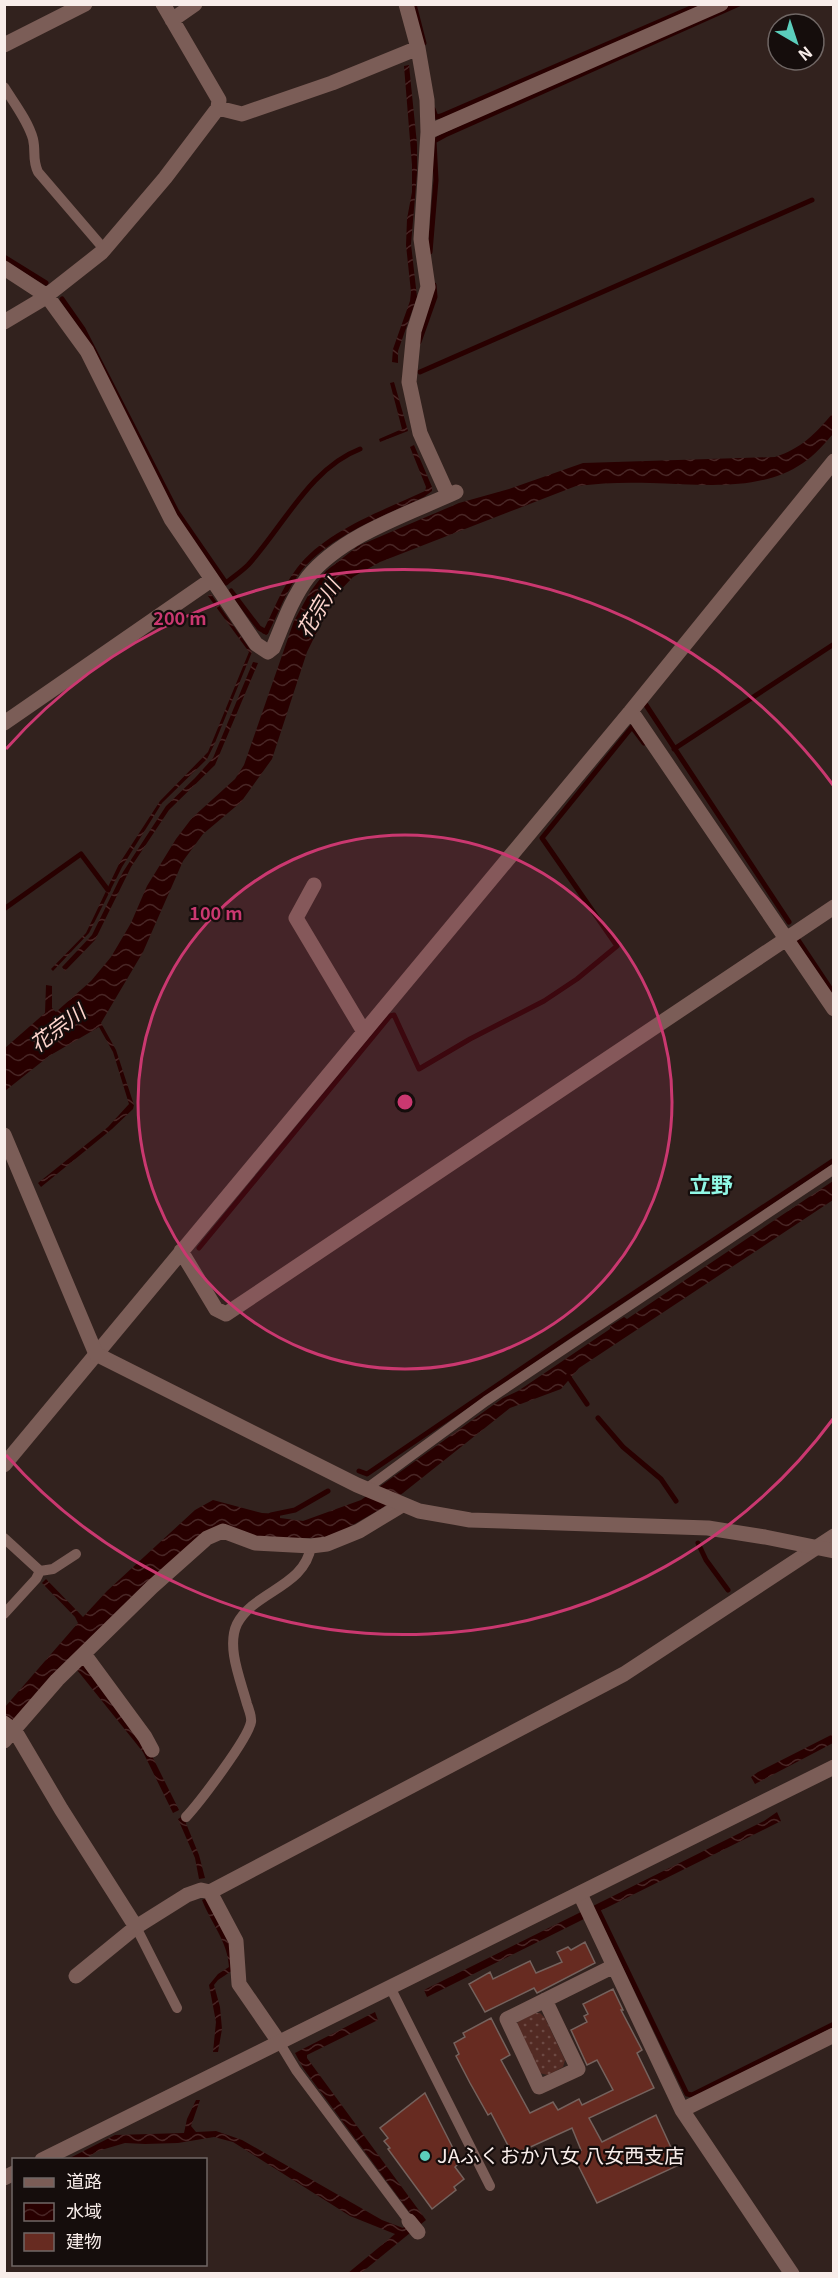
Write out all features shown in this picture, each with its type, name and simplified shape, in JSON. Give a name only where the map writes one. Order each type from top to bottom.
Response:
[{"type":"street","points":[[4,45],[85,4]]},
{"type":"street","points":[[4,322],[47,296],[104,249],[165,178],[218,108],[219,100],[163,4]]},
{"type":"street","points":[[172,20],[195,4]]},
{"type":"street","points":[[4,268],[47,296],[87,351],[171,519],[256,644],[268,652],[273,648],[289,608],[308,578],[326,559],[357,537],[452,494],[420,433],[409,382],[414,331],[428,287],[421,239],[428,100],[418,48],[406,4]]},
{"type":"street","points":[[428,132],[721,4]]},
{"type":"street","points":[[218,108],[242,114],[332,83],[418,48]]},
{"type":"street","points":[[4,1465],[631,711],[834,461]]},
{"type":"street","points":[[4,723],[211,580]]},
{"type":"street","points":[[631,711],[834,1009]]},
{"type":"street","points":[[314,885],[296,918],[364,1032]]},
{"type":"street","points":[[181,1251],[216,1309],[226,1314],[834,907]]},
{"type":"street","points":[[4,1135],[96,1354],[366,1489],[402,1505],[428,1513],[470,1520],[708,1528],[834,1551]]},
{"type":"street","points":[[136,1927],[61,1809],[8,1732],[57,1680],[152,1587],[207,1538],[224,1531],[255,1543],[311,1546],[327,1544],[359,1531],[402,1505]]},
{"type":"street","points":[[76,1976],[136,1927],[187,1895],[201,1890],[210,1892],[624,1674],[834,1536]]},
{"type":"street","points":[[84,1654],[146,1737],[152,1750]]},
{"type":"street","points":[[46,2158],[834,1767]]},
{"type":"street","points":[[210,1892],[237,1941],[238,1984],[279,2042]]},
{"type":"street","points":[[579,1894],[682,2110],[792,2274]]},
{"type":"street","points":[[545,2000],[578,2069],[539,2087],[507,2019],[545,2000],[614,1966]]},
{"type":"street","points":[[682,2110],[834,2035]]},
{"type":"lane","points":[[4,87],[27,125],[33,140],[33,161],[39,172],[104,249]]},
{"type":"lane","points":[[366,1489],[486,1401],[834,1169]]},
{"type":"lane","points":[[4,1538],[40,1571]]},
{"type":"lane","points":[[186,1817],[200,1802],[243,1740],[251,1722],[234,1650],[233,1636],[237,1625],[243,1615],[255,1605],[292,1580],[310,1553],[311,1546]]},
{"type":"lane","points":[[4,1614],[40,1571],[53,1569],[76,1554]]},
{"type":"lane","points":[[136,1927],[177,2008]]},
{"type":"lane","points":[[390,1987],[490,2186]]},
{"type":"lane","points":[[279,2042],[296,2070],[413,2226]]},
{"type":"shaded area","points":[[535,2013],[540,2013],[545,2018],[565,2060],[563,2067],[548,2075],[539,2073],[516,2026],[518,2022]]},
{"type":"water","points":[[409,65],[417,144],[411,244],[417,297],[398,351],[398,363],[392,362],[393,349],[411,292],[406,245],[407,219],[412,192],[412,165],[404,66]]},
{"type":"water","points":[[394,382],[408,431],[380,442],[379,439],[402,429],[390,383]]},
{"type":"water","name":"花宗川","points":[[833,413],[833,434],[803,463],[786,473],[749,483],[729,485],[604,483],[576,486],[380,562],[353,577],[334,597],[307,652],[272,759],[241,802],[203,834],[183,861],[143,952],[101,1023],[116,1050],[134,1105],[133,1109],[41,1187],[38,1183],[108,1127],[129,1104],[113,1052],[99,1027],[49,1056],[5,1091],[5,1048],[45,1013],[46,985],[52,986],[52,1008],[56,1012],[91,981],[111,957],[131,923],[147,886],[176,839],[192,818],[235,779],[244,765],[294,621],[310,592],[326,571],[358,546],[459,503],[509,489],[583,463],[775,457],[807,440]]},
{"type":"water","points":[[414,445],[432,491],[424,497],[375,519],[328,546],[302,570],[267,635],[262,633],[287,583],[309,555],[339,532],[425,491],[426,487],[410,447]]},
{"type":"water","points":[[211,594],[252,652],[214,745],[207,759],[162,803],[122,867],[89,933],[53,971],[51,969],[86,933],[119,864],[160,801],[208,752],[249,652],[208,596]]},
{"type":"water","points":[[253,662],[258,663],[215,765],[169,810],[131,867],[95,940],[65,971],[62,967],[92,935],[123,872],[166,806],[213,758]]},
{"type":"water","points":[[833,1181],[833,1200],[579,1368],[561,1389],[510,1408],[384,1507],[344,1530],[322,1538],[259,1538],[226,1525],[75,1655],[148,1748],[179,1810],[173,1813],[143,1752],[69,1660],[5,1736],[5,1707],[78,1623],[42,1583],[46,1579],[83,1617],[107,1591],[195,1510],[213,1500],[262,1513],[280,1514],[280,1518],[303,1521],[361,1500],[503,1398],[518,1391],[610,1329],[610,1326],[624,1317],[627,1319]]},
{"type":"water","points":[[833,1734],[833,1743],[755,1784],[751,1777],[758,1772]]},
{"type":"water","points":[[777,1812],[781,1821],[427,1997],[424,1990],[764,1821]]},
{"type":"water","points":[[183,1816],[199,1855],[205,1878],[199,1879],[195,1858],[178,1819]]},
{"type":"water","points":[[206,1898],[229,1942],[233,1970],[214,1985],[220,2007],[222,2029],[218,2052],[213,2052],[216,2022],[209,1985],[218,1974],[229,1967],[226,1949],[202,1900]]},
{"type":"water","points":[[375,2012],[378,2020],[307,2055],[426,2220],[361,2273],[348,2273],[395,2234],[350,2216],[233,2142],[214,2137],[178,2143],[125,2143],[98,2151],[87,2158],[70,2158],[115,2135],[184,2133],[187,2119],[196,2100],[200,2100],[191,2126],[196,2132],[216,2131],[242,2140],[382,2220],[403,2228],[413,2220],[413,2217],[303,2068],[295,2053]]},
{"type":"building","points":[[585,1942],[595,1963],[537,1993],[534,1988],[485,2012],[469,1984],[490,1972],[493,1979],[530,1961],[536,1973],[562,1962],[557,1952],[568,1947],[571,1950]]},
{"type":"building","points":[[613,1989],[642,2050],[637,2053],[654,2088],[589,2118],[602,2142],[656,2115],[679,2165],[597,2203],[574,2157],[581,2150],[572,2128],[513,2155],[491,2113],[488,2115],[470,2083],[456,2056],[459,2054],[454,2043],[465,2037],[463,2033],[491,2018],[510,2055],[501,2060],[530,2113],[553,2102],[558,2110],[579,2099],[582,2105],[613,2090],[597,2060],[587,2065],[571,2030],[587,2022],[584,2016],[588,2014],[583,2004]]},
{"type":"building","name":"JAふくおか八女 八女西支店","points":[[425,2093],[460,2162],[455,2167],[464,2179],[454,2187],[456,2190],[432,2209],[388,2149],[390,2148],[384,2141],[388,2138],[380,2128]]},
{"type":"waterway","points":[[414,4],[424,43]]},
{"type":"waterway","points":[[433,109],[436,117],[441,116],[700,4]]},
{"type":"waterway","points":[[430,252],[436,180],[434,141],[739,4]]},
{"type":"waterway","points":[[420,372],[812,200]]},
{"type":"waterway","points":[[4,257],[46,283]]},
{"type":"waterway","points":[[419,342],[435,297],[434,285]]},
{"type":"waterway","points":[[62,299],[83,329],[177,512],[226,583],[248,565],[312,484],[342,458],[360,449]]},
{"type":"waterway","points":[[231,591],[259,628],[266,632]]},
{"type":"waterway","points":[[674,749],[834,644]]},
{"type":"waterway","points":[[646,705],[789,922]]},
{"type":"waterway","points":[[199,1248],[390,1016],[394,1015],[419,1069],[470,1039],[544,1001],[577,979],[617,946],[542,838],[632,727],[644,743]]},
{"type":"waterway","points":[[4,909],[81,854],[108,890]]},
{"type":"waterway","points":[[798,936],[796,937],[834,994]]},
{"type":"waterway","points":[[359,1471],[367,1474],[834,1160]]},
{"type":"waterway","points":[[568,1376],[587,1404]]},
{"type":"waterway","points":[[598,1418],[623,1447],[661,1479],[676,1501]]},
{"type":"waterway","points":[[271,1515],[295,1510],[328,1491]]},
{"type":"waterway","points":[[698,1543],[706,1560],[728,1590]]},
{"type":"waterway","points":[[597,1908],[687,2094],[692,2095],[834,2024]]},
{"type":"place","name":"JAふくおか八女 八女西支店","points":[[425,2156]]},
{"type":"district","name":"立野","points":[[711,1185]]}]
